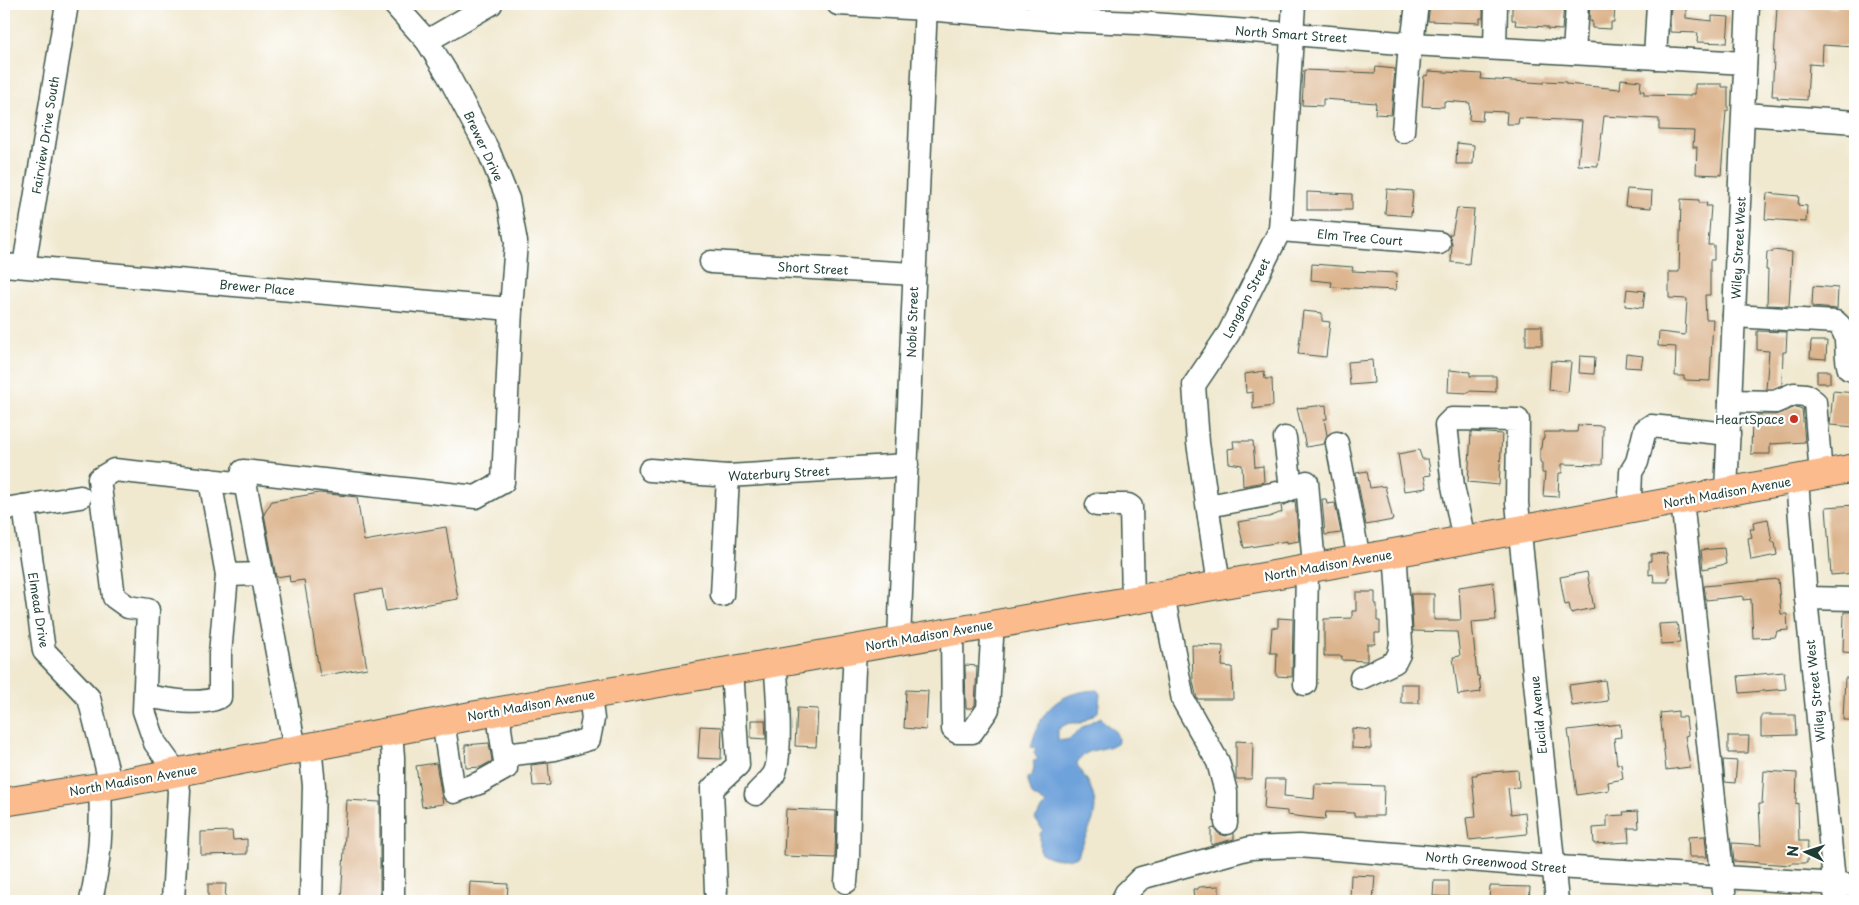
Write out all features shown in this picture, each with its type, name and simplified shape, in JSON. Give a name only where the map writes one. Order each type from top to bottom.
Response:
[{"type":"main road","name":"North Madison Avenue","points":[[4,802],[105,786],[443,721],[1133,600],[1855,468]]},
{"type":"street","name":"Fairview Drive South","points":[[14,266],[66,4]]},
{"type":"street","name":"Brewer Drive","points":[[245,484],[243,472],[476,498],[503,482],[516,242],[508,200],[489,152],[428,40],[394,4]]},
{"type":"street","points":[[428,40],[491,4]]},
{"type":"street","name":"North Smart Street","points":[[838,4],[926,6],[1059,20],[1138,13],[1293,34],[1411,44],[1745,63]]},
{"type":"street","name":"Longdon Street","points":[[1219,584],[1198,443],[1194,385],[1229,333],[1280,230],[1294,4]]},
{"type":"street","points":[[1404,131],[1411,44],[1417,4]]},
{"type":"street","points":[[1495,48],[1496,4]]},
{"type":"street","points":[[1574,53],[1577,4]]},
{"type":"street","points":[[1655,58],[1658,4]]},
{"type":"street","name":"Wiley Street West","points":[[1726,491],[1748,4]]},
{"type":"street","name":"Noble Street","points":[[899,640],[926,6]]},
{"type":"street","points":[[1744,114],[1855,122]]},
{"type":"street","name":"Elm Tree Court","points":[[1280,230],[1439,243]]},
{"type":"street","name":"Short Street","points":[[711,262],[914,274]]},
{"type":"street","name":"Brewer Place","points":[[14,266],[511,309]]},
{"type":"street","points":[[1734,316],[1836,322],[1844,328],[1849,369],[1855,371]]},
{"type":"street","name":"Wiley Street West","points":[[1730,401],[1775,402],[1794,394],[1806,395],[1814,402],[1809,477],[1806,598],[1842,890]]},
{"type":"street","name":"Euclid Avenue","points":[[1464,540],[1453,486],[1446,425],[1452,419],[1518,420],[1517,503],[1557,901]]},
{"type":"street","points":[[1633,509],[1630,496],[1631,472],[1637,462],[1645,430],[1651,426],[1728,434]]},
{"type":"street","points":[[1285,438],[1291,488]]},
{"type":"street","points":[[1337,443],[1359,559]]},
{"type":"street","name":"Waterbury Street","points":[[650,470],[728,476],[907,466]]},
{"type":"street","points":[[173,901],[179,791],[176,772],[155,743],[144,711],[148,610],[128,608],[114,597],[99,479],[114,470],[245,484],[262,574],[303,748],[314,786],[311,901]]},
{"type":"street","points":[[722,594],[728,476]]},
{"type":"street","points":[[145,696],[188,701],[212,701],[220,697],[220,654],[227,574],[210,480]]},
{"type":"street","points":[[1208,506],[1253,499],[1307,482],[1310,568],[1305,684]]},
{"type":"street","points":[[14,508],[80,497]]},
{"type":"street","points":[[1682,500],[1726,901]]},
{"type":"street","points":[[1098,505],[1128,505],[1131,507],[1133,600]]},
{"type":"street","name":"Elmead Drive","points":[[14,508],[44,651],[88,698],[105,786],[98,869],[91,901]]},
{"type":"street","points":[[1361,678],[1395,662],[1399,654],[1401,643],[1396,565],[1391,553]]},
{"type":"street","points":[[227,574],[262,574]]},
{"type":"street","points":[[1163,594],[1183,700],[1218,762],[1226,792],[1226,823]]},
{"type":"street","points":[[1806,598],[1855,599]]},
{"type":"street","points":[[952,631],[953,729],[957,732],[972,732],[988,709],[992,638],[990,624]]},
{"type":"street","points":[[846,882],[855,648]]},
{"type":"street","points":[[756,794],[774,774],[777,760],[778,689],[775,662]]},
{"type":"street","points":[[716,891],[712,789],[738,765],[732,669]]},
{"type":"street","points":[[505,755],[555,749],[588,739],[593,718],[590,695]]},
{"type":"street","points":[[443,721],[454,792],[479,783],[506,768],[500,729],[500,711]]},
{"type":"street","points":[[391,731],[393,757],[393,901]]},
{"type":"street","name":"North Greenwood Street","points":[[1122,901],[1126,893],[1141,878],[1250,848],[1299,846],[1554,867],[1723,876],[1842,890]]},
{"type":"water","points":[[1097,690],[1100,694],[1098,712],[1081,723],[1061,727],[1058,730],[1058,740],[1069,739],[1082,728],[1101,717],[1114,731],[1118,737],[1118,742],[1091,751],[1081,757],[1077,763],[1089,783],[1094,796],[1094,814],[1078,856],[1068,859],[1054,858],[1040,852],[1040,834],[1043,830],[1035,819],[1046,804],[1032,795],[1027,778],[1032,776],[1033,761],[1038,760],[1034,753],[1036,748],[1031,747],[1040,722],[1053,705],[1072,694]]},
{"type":"building","points":[[1430,4],[1483,4],[1483,18],[1480,18],[1480,23],[1428,21]]},
{"type":"building","points":[[1512,4],[1564,4],[1562,30],[1515,25],[1516,20],[1512,20]]},
{"type":"building","points":[[1590,4],[1615,4],[1614,22],[1611,22],[1611,29],[1592,28],[1592,21],[1589,21]]},
{"type":"building","points":[[1671,4],[1686,4],[1686,18],[1712,21],[1712,16],[1729,17],[1727,43],[1697,42],[1698,33],[1670,32]]},
{"type":"building","points":[[1783,4],[1837,8],[1837,4],[1855,4],[1855,47],[1823,45],[1822,65],[1809,64],[1807,100],[1772,96],[1777,6],[1782,6]]},
{"type":"building","points":[[1376,67],[1395,69],[1391,115],[1375,114],[1376,103],[1323,99],[1323,106],[1302,105],[1304,70],[1375,73]]},
{"type":"building","points":[[1428,71],[1482,74],[1481,79],[1544,83],[1544,81],[1566,82],[1566,84],[1620,89],[1621,79],[1641,81],[1640,91],[1644,91],[1644,95],[1690,96],[1690,94],[1695,94],[1695,84],[1722,84],[1722,87],[1728,87],[1728,111],[1726,111],[1721,175],[1696,174],[1697,147],[1693,147],[1694,131],[1659,130],[1659,119],[1604,116],[1598,166],[1578,165],[1582,121],[1519,118],[1518,124],[1506,124],[1507,112],[1483,111],[1482,121],[1469,120],[1470,103],[1444,101],[1444,107],[1422,106],[1424,76],[1428,75]]},
{"type":"building","points":[[1457,143],[1474,145],[1473,164],[1456,164]]},
{"type":"building","points":[[1387,189],[1413,191],[1411,216],[1385,214]]},
{"type":"building","points":[[1627,189],[1652,191],[1651,208],[1625,206]]},
{"type":"building","points":[[1307,192],[1352,194],[1352,210],[1307,210]]},
{"type":"building","points":[[1767,193],[1799,196],[1798,205],[1807,206],[1806,222],[1765,219]]},
{"type":"building","points":[[1681,199],[1699,200],[1699,203],[1707,203],[1706,206],[1711,206],[1708,245],[1714,245],[1714,260],[1710,260],[1710,295],[1705,295],[1706,319],[1713,319],[1710,381],[1684,380],[1684,376],[1675,376],[1676,347],[1658,346],[1659,332],[1685,335],[1687,299],[1669,298],[1669,272],[1679,272]]},
{"type":"building","points":[[1457,208],[1474,209],[1469,264],[1451,262],[1452,244],[1449,234],[1452,234]]},
{"type":"building","points":[[1773,250],[1792,252],[1789,306],[1767,305],[1767,252],[1773,252]]},
{"type":"building","points":[[1312,264],[1353,267],[1352,271],[1397,273],[1396,290],[1331,287],[1332,282],[1311,280]]},
{"type":"building","points":[[1813,286],[1838,288],[1837,309],[1812,307]]},
{"type":"building","points":[[1627,289],[1645,291],[1643,308],[1625,306]]},
{"type":"building","points":[[1303,311],[1322,313],[1322,321],[1330,322],[1326,357],[1298,354]]},
{"type":"building","points":[[1526,326],[1542,326],[1542,345],[1526,345]]},
{"type":"building","points":[[1757,331],[1787,332],[1786,352],[1783,352],[1782,385],[1772,389],[1766,389],[1769,351],[1757,350]]},
{"type":"building","points":[[1811,341],[1827,341],[1826,359],[1810,358]]},
{"type":"building","points":[[1626,354],[1643,356],[1641,368],[1625,367]]},
{"type":"building","points":[[1580,356],[1595,357],[1594,374],[1579,373]]},
{"type":"building","points":[[1372,360],[1374,383],[1350,385],[1348,362]]},
{"type":"building","points":[[1551,361],[1571,362],[1568,392],[1549,390]]},
{"type":"building","points":[[1449,370],[1470,372],[1470,376],[1496,376],[1496,392],[1448,392]]},
{"type":"building","points":[[1264,371],[1265,379],[1272,379],[1273,406],[1253,409],[1253,392],[1246,393],[1245,374]]},
{"type":"building","points":[[1817,371],[1830,371],[1830,383],[1817,383]]},
{"type":"building","points":[[1833,391],[1855,393],[1855,427],[1830,425]]},
{"type":"building","points":[[1326,405],[1327,419],[1324,419],[1327,435],[1324,444],[1306,447],[1297,408]]},
{"type":"building","points":[[1796,407],[1802,409],[1805,442],[1770,444],[1770,454],[1751,454],[1752,415],[1775,415]]},
{"type":"building","points":[[1578,425],[1603,426],[1602,465],[1562,464],[1562,473],[1559,473],[1558,497],[1543,496],[1545,473],[1542,473],[1542,463],[1540,463],[1540,448],[1542,439],[1544,439],[1544,432],[1577,432]]},
{"type":"building","points":[[1471,432],[1502,434],[1499,485],[1468,482]]},
{"type":"building","points":[[1233,441],[1253,441],[1255,467],[1263,466],[1264,482],[1243,486],[1242,465],[1229,463],[1228,449],[1234,448]]},
{"type":"building","points":[[1419,450],[1422,459],[1428,459],[1431,475],[1424,476],[1427,488],[1404,491],[1398,454]]},
{"type":"building","points":[[1367,471],[1370,488],[1385,486],[1393,520],[1366,525],[1356,473]]},
{"type":"building","points":[[319,493],[357,497],[364,541],[446,527],[458,599],[386,611],[382,589],[354,594],[367,668],[320,676],[304,580],[290,582],[289,575],[276,577],[264,514],[272,501]]},
{"type":"building","points":[[1322,499],[1326,499],[1327,504],[1335,503],[1341,533],[1325,535]]},
{"type":"building","points":[[1295,501],[1299,541],[1287,543],[1287,541],[1244,548],[1238,522],[1269,517],[1282,512],[1281,506]]},
{"type":"building","points":[[1855,505],[1855,573],[1831,575],[1826,507]]},
{"type":"building","points":[[1768,519],[1772,542],[1775,542],[1777,555],[1751,560],[1748,538],[1752,537],[1750,529],[1754,529],[1753,522]]},
{"type":"building","points":[[1724,548],[1726,564],[1703,569],[1701,550]]},
{"type":"building","points":[[1667,553],[1670,578],[1668,578],[1668,582],[1654,582],[1653,574],[1649,575],[1651,554]]},
{"type":"building","points":[[1587,572],[1594,608],[1571,613],[1569,604],[1565,605],[1560,577]]},
{"type":"building","points":[[1778,579],[1781,614],[1787,614],[1788,630],[1777,631],[1775,637],[1753,638],[1751,599],[1743,600],[1743,596],[1706,600],[1704,586]]},
{"type":"building","points":[[1493,582],[1496,620],[1472,622],[1477,676],[1479,676],[1481,692],[1458,695],[1453,657],[1460,656],[1457,632],[1413,631],[1411,594],[1434,594],[1434,620],[1461,620],[1459,587]]},
{"type":"building","points":[[1356,592],[1375,592],[1377,621],[1380,621],[1380,633],[1375,633],[1375,644],[1367,644],[1367,661],[1342,660],[1342,656],[1324,656],[1324,619],[1352,618],[1352,611],[1356,611]]},
{"type":"building","points":[[1844,612],[1855,612],[1855,653],[1843,652]]},
{"type":"building","points":[[1278,618],[1293,619],[1292,677],[1276,676],[1277,653],[1270,653],[1272,627],[1278,628]]},
{"type":"building","points":[[1677,623],[1680,643],[1661,644],[1659,624]]},
{"type":"building","points":[[1192,645],[1223,646],[1222,666],[1232,667],[1233,699],[1197,699],[1193,681]]},
{"type":"building","points":[[965,665],[977,666],[975,705],[972,708],[966,708]]},
{"type":"building","points":[[1784,672],[1786,689],[1740,693],[1738,676]]},
{"type":"building","points":[[1845,678],[1855,678],[1855,720],[1843,720]]},
{"type":"building","points":[[1605,680],[1608,701],[1572,706],[1569,685]]},
{"type":"building","points":[[1401,684],[1419,684],[1419,703],[1401,703]]},
{"type":"building","points":[[906,690],[928,691],[926,730],[904,728]]},
{"type":"building","points":[[797,708],[818,709],[816,747],[795,746]]},
{"type":"building","points":[[1678,711],[1678,717],[1686,717],[1688,735],[1685,736],[1690,767],[1666,770],[1660,713]]},
{"type":"building","points":[[1761,715],[1795,715],[1796,735],[1761,736]]},
{"type":"building","points":[[751,720],[765,720],[766,739],[751,738]]},
{"type":"building","points":[[1620,724],[1621,737],[1614,738],[1617,765],[1621,764],[1623,779],[1608,782],[1609,790],[1577,795],[1568,730]]},
{"type":"building","points":[[700,726],[722,727],[721,759],[698,758]]},
{"type":"building","points":[[1352,728],[1371,730],[1371,749],[1352,748]]},
{"type":"building","points":[[1728,736],[1749,736],[1748,753],[1728,753]]},
{"type":"building","points":[[1236,741],[1253,742],[1252,779],[1236,779]]},
{"type":"building","points":[[489,743],[492,761],[481,767],[466,768],[465,745]]},
{"type":"building","points":[[1723,760],[1737,761],[1735,783],[1725,782]]},
{"type":"building","points":[[436,763],[443,804],[422,807],[416,766]]},
{"type":"building","points":[[548,763],[550,785],[533,786],[531,765]]},
{"type":"building","points":[[1518,770],[1519,787],[1508,788],[1511,814],[1525,812],[1527,834],[1469,840],[1466,818],[1476,817],[1472,775]]},
{"type":"building","points":[[1764,771],[1797,773],[1796,804],[1798,803],[1799,841],[1808,841],[1807,863],[1792,863],[1790,865],[1734,861],[1732,843],[1761,845],[1759,804],[1762,804]]},
{"type":"building","points":[[1266,779],[1285,779],[1284,796],[1314,799],[1315,784],[1384,786],[1383,816],[1354,816],[1354,813],[1326,812],[1325,819],[1287,815],[1287,811],[1264,809]]},
{"type":"building","points":[[347,800],[380,802],[380,901],[341,901]]},
{"type":"building","points":[[786,809],[836,811],[835,858],[784,856]]},
{"type":"building","points":[[1638,811],[1639,828],[1628,828],[1629,842],[1594,844],[1593,828],[1607,827],[1607,816],[1624,815],[1623,812]]},
{"type":"building","points":[[1214,828],[1219,834],[1226,836],[1234,833],[1234,839],[1211,845],[1211,829]]},
{"type":"building","points":[[232,831],[233,840],[247,839],[247,854],[201,855],[201,832]]},
{"type":"building","points":[[1705,836],[1707,857],[1689,857],[1688,837]]},
{"type":"building","points":[[1351,875],[1375,876],[1373,901],[1350,900]]},
{"type":"building","points":[[1434,881],[1449,881],[1449,897],[1433,896]]},
{"type":"building","points":[[470,882],[508,884],[507,901],[469,901]]},
{"type":"building","points":[[208,884],[226,884],[225,900],[208,900]]},
{"type":"building","points":[[1219,886],[1219,901],[1194,901],[1193,889]]},
{"type":"building","points":[[1490,886],[1530,887],[1529,901],[1489,901]]},
{"type":"place","name":"HeartSpace","points":[[1794,419]]}]
